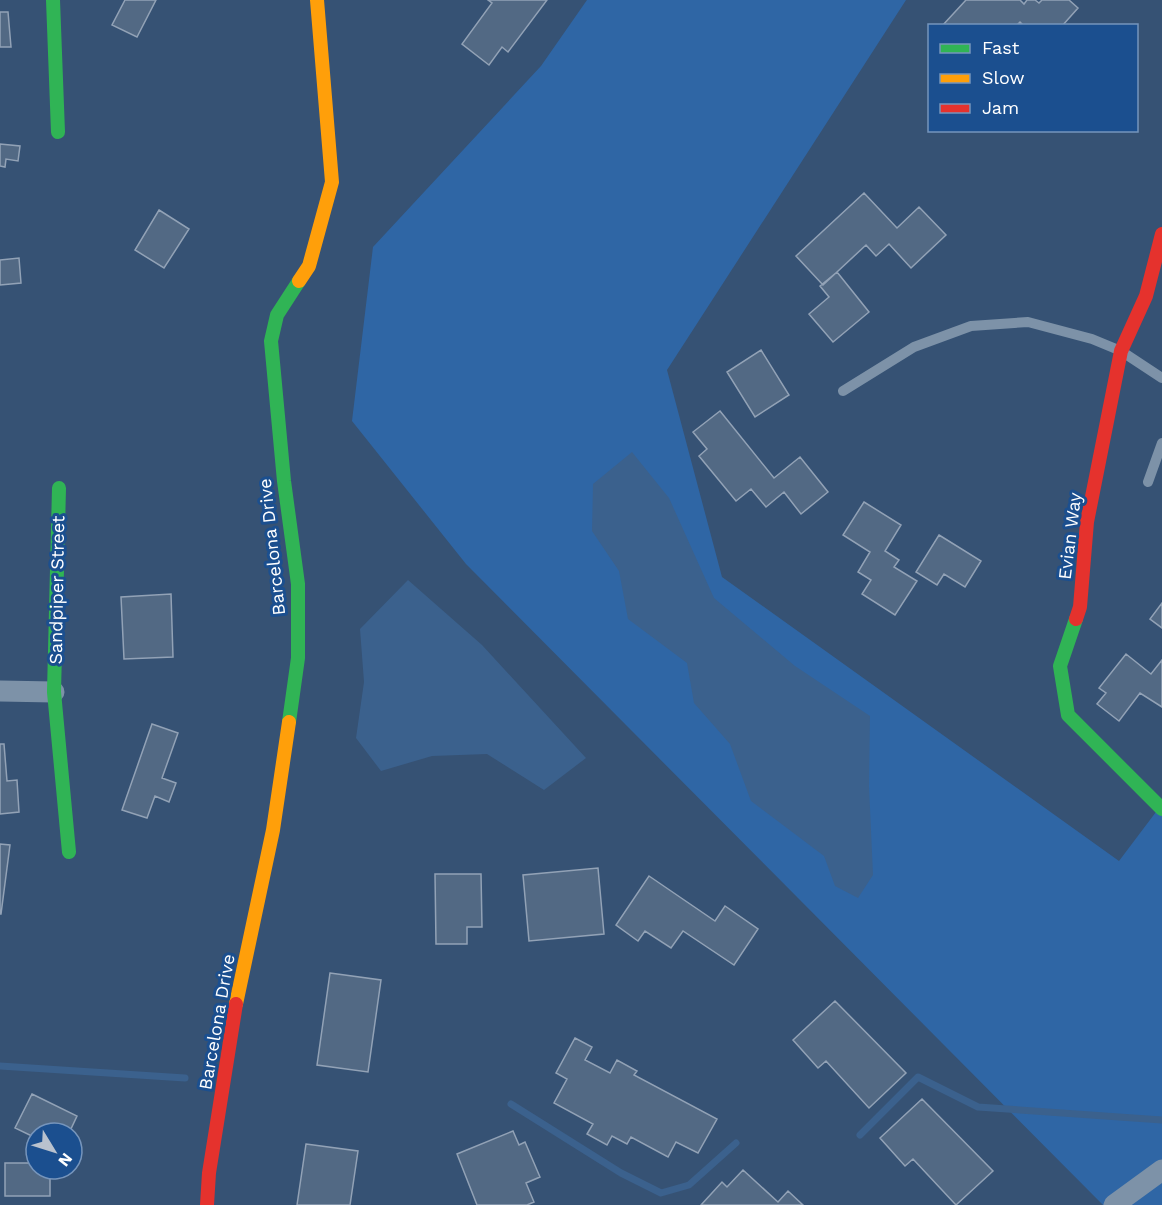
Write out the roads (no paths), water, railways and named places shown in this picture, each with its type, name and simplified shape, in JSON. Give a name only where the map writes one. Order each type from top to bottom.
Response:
[{"type":"street","points":[[53,0],[58,132]]},
{"type":"street","name":"Barcelona Drive","points":[[207,1205],[209,1173],[241,976],[273,830],[298,658],[298,584],[284,481],[271,341],[277,315],[309,266],[332,182],[317,0]]},
{"type":"street","name":"Evian Way","points":[[1162,234],[1146,296],[1121,351],[1087,522],[1080,607],[1060,666],[1068,715],[1162,809]]},
{"type":"street","name":"Sandpiper Street","points":[[59,488],[54,692],[69,852]]},
{"type":"street","points":[[0,691],[54,692]]},
{"type":"street","points":[[1114,1205],[1162,1170]]},
{"type":"lane","points":[[843,391],[914,347],[971,327],[1028,322],[1092,339],[1121,351],[1162,378]]},
{"type":"lane","points":[[1148,482],[1162,442]]},
{"type":"waterway","points":[[0,1066],[185,1078]]},
{"type":"waterway","points":[[860,1135],[918,1077],[978,1107],[1162,1120]]},
{"type":"waterway","points":[[511,1104],[621,1173],[661,1193],[689,1185],[736,1143]]}]
